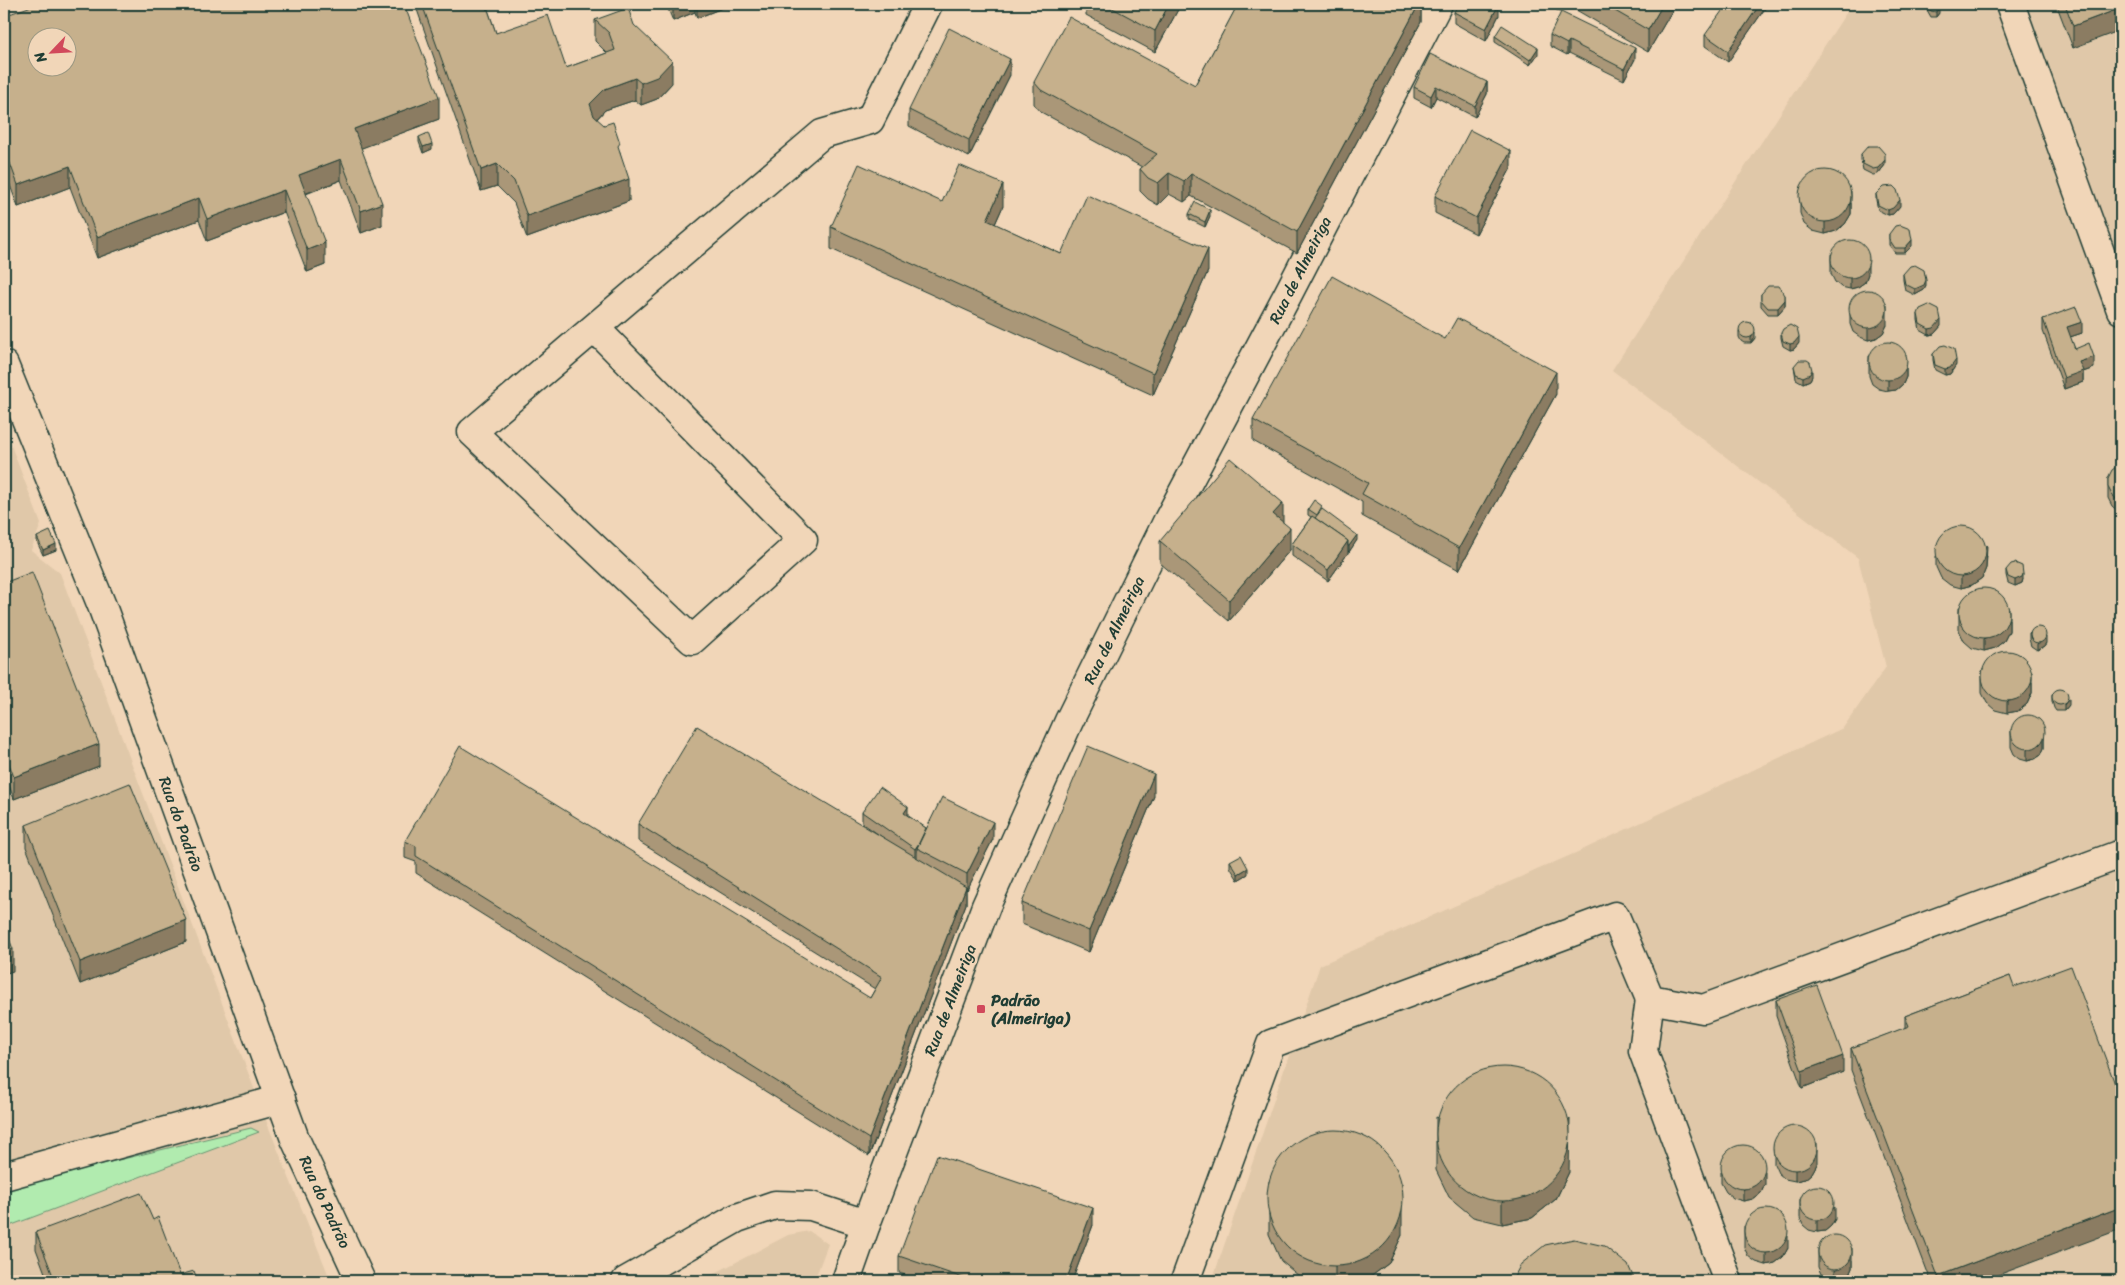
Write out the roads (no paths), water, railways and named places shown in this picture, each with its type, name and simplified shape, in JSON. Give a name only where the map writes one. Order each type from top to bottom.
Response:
[{"type":"street","points":[[4,12],[27,4]]},
{"type":"street","points":[[595,328],[803,540],[692,640],[472,432],[822,134],[870,120],[928,4]]},
{"type":"street","name":"Rua de Almeiriga","points":[[846,1281],[986,906],[1069,721],[1167,522],[1288,294],[1438,4]]},
{"type":"street","points":[[2010,4],[2121,310]]},
{"type":"street","name":"Rua do Padrão","points":[[4,365],[102,606],[295,1139],[362,1281]]},
{"type":"street","points":[[1650,999],[1703,1009],[2121,854]]},
{"type":"street","points":[[1185,1281],[1271,1044],[1615,916],[1650,999],[1643,1051],[1728,1281]]},
{"type":"street","points":[[4,1176],[281,1099]]},
{"type":"street","points":[[626,1281],[737,1218],[775,1205],[811,1206],[866,1224]]},
{"type":"place","name":"Padrão (Almeiriga)","points":[[981,1009]]}]
